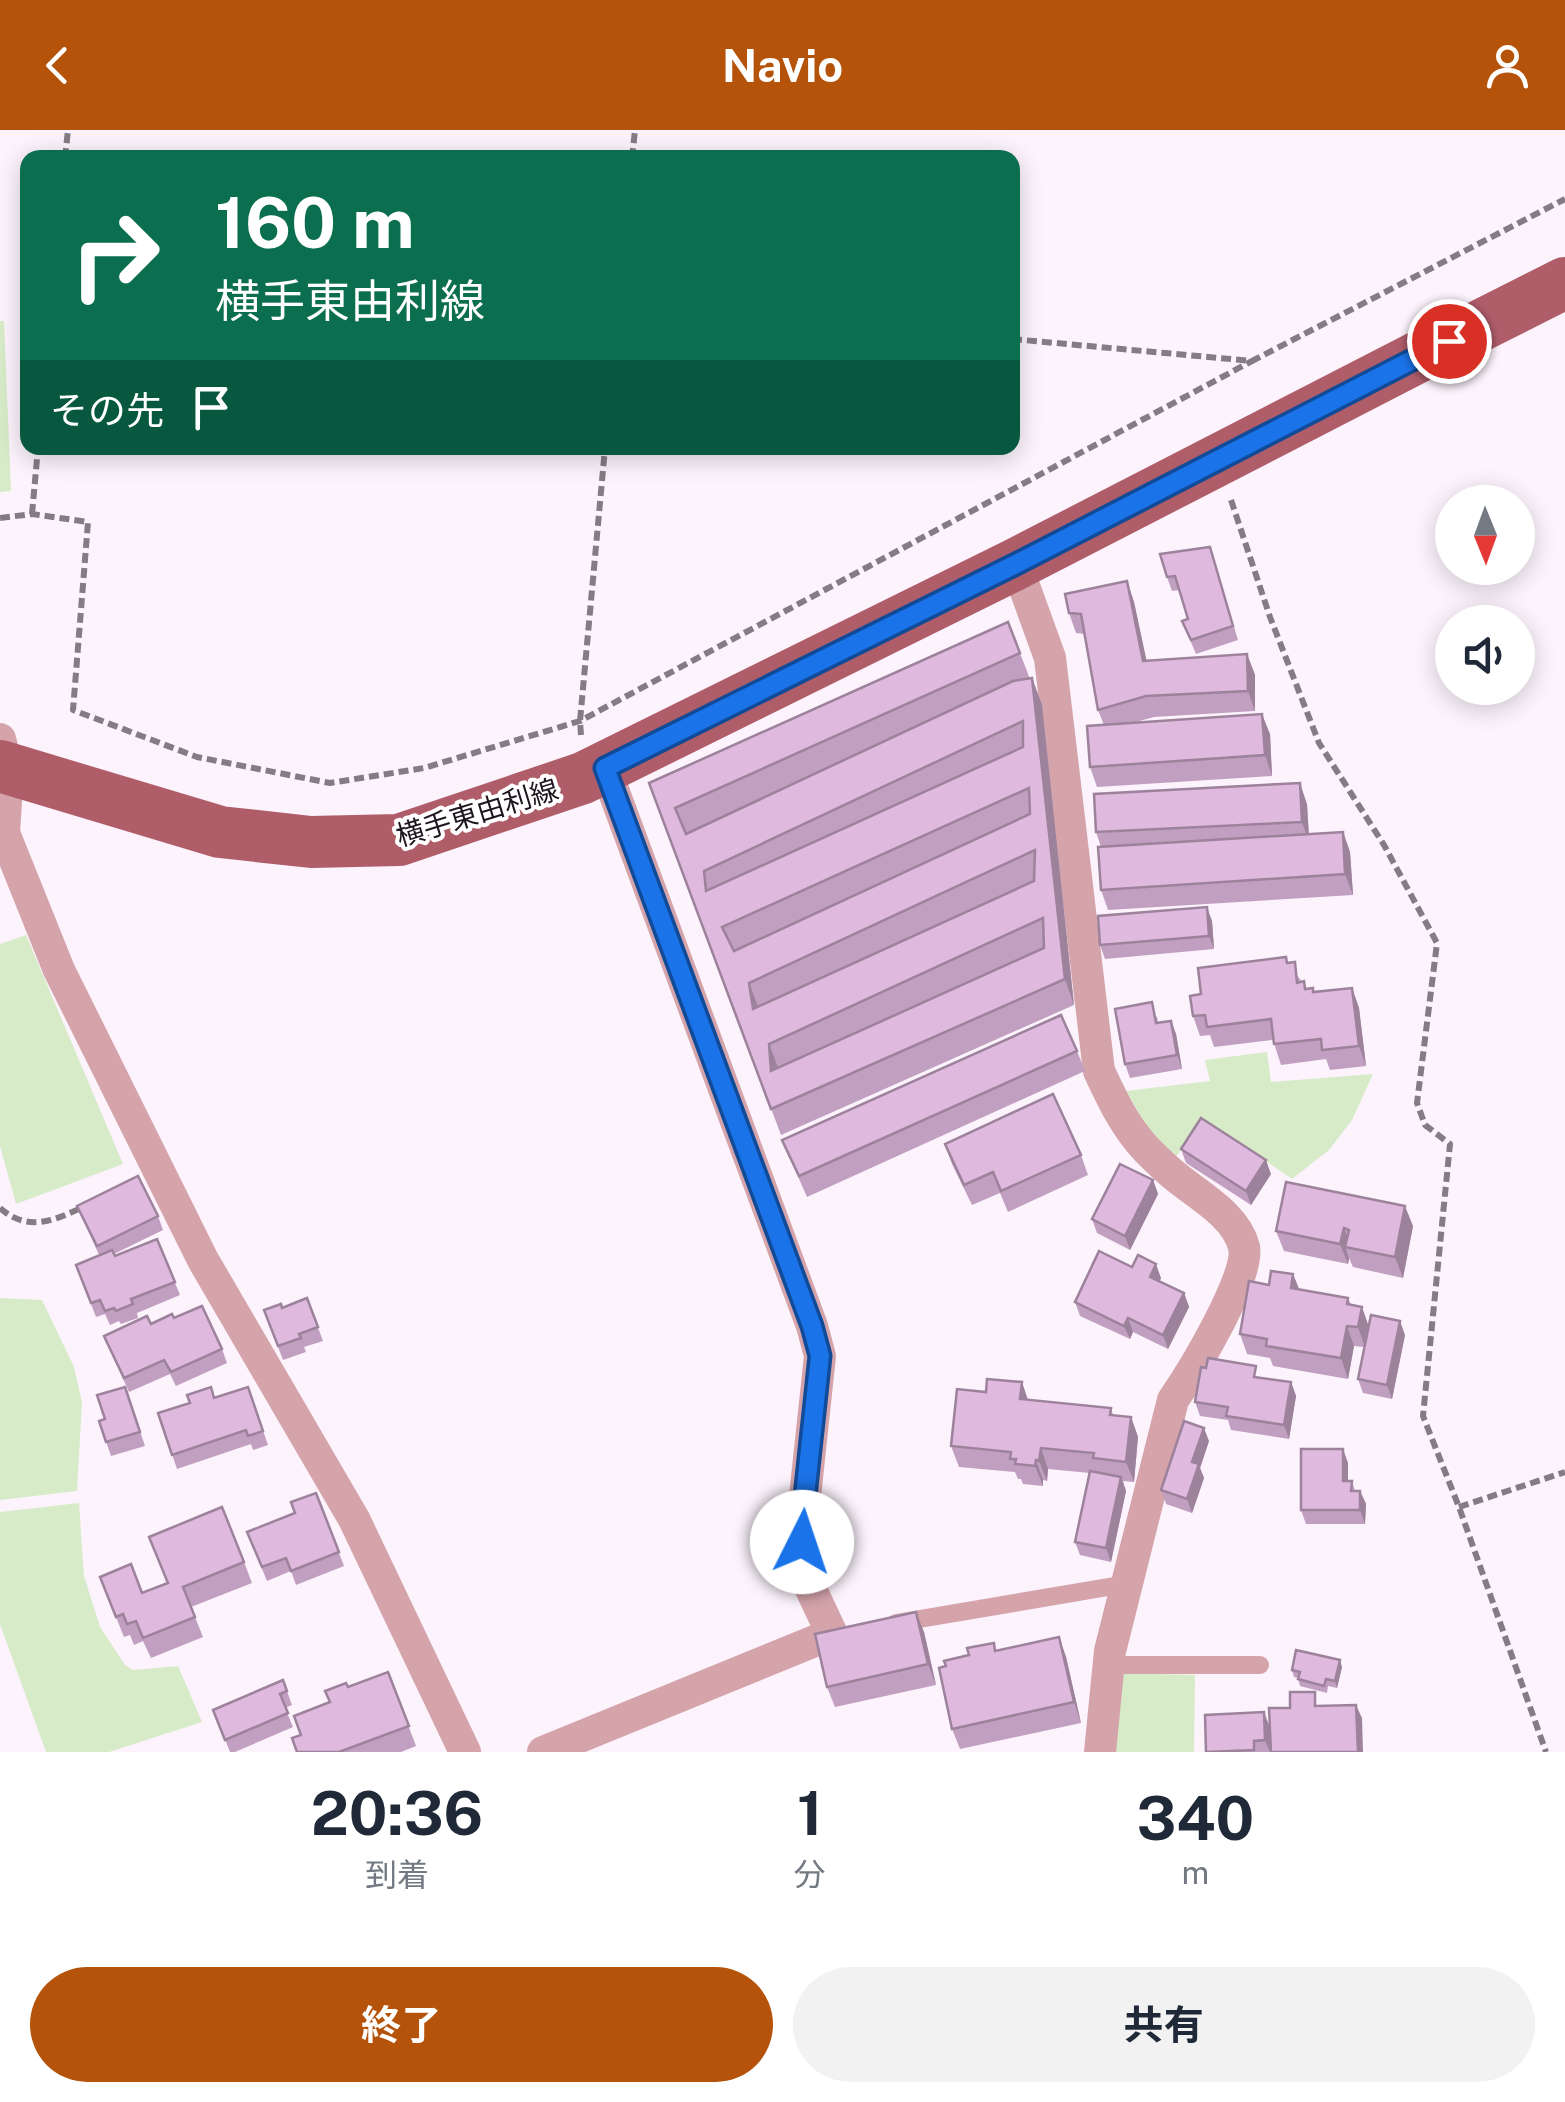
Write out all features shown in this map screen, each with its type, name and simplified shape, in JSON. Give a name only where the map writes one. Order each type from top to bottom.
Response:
[{"type":"main road","name":"横手東由利線","points":[[3,758],[220,832],[311,842],[399,840],[594,773],[1016,564],[1565,284]]},
{"type":"street","points":[[1016,564],[1050,658],[1099,1070],[1116,1109],[1143,1146],[1232,1224],[1244,1249],[1241,1274],[1197,1365],[1173,1400],[1110,1651],[1100,1752]]},
{"type":"street","points":[[3,758],[4,833],[60,970],[203,1260],[354,1519],[465,1752]]},
{"type":"street","points":[[543,1752],[842,1632],[802,1570],[803,1515],[820,1356],[805,1308],[594,773]]},
{"type":"lane","points":[[871,1627],[1126,1584]]},
{"type":"lane","points":[[1108,1665],[1260,1665]]},
{"type":"path","points":[[0,518],[32,514],[88,522],[74,710],[197,757],[330,783],[424,768],[580,722],[1252,361],[1565,199]]},
{"type":"path","points":[[1020,340],[1252,361]]},
{"type":"path","points":[[32,514],[37,455]]},
{"type":"path","points":[[594,773],[580,722],[604,455]]},
{"type":"path","points":[[1218,462],[1270,617],[1319,744],[1384,845],[1438,943],[1417,1103],[1425,1125],[1450,1144],[1423,1416],[1546,1752]]},
{"type":"path","points":[[0,1208],[22,1221],[53,1222],[88,1205]]},
{"type":"path","points":[[1459,1508],[1565,1472]]},
{"type":"green space","points":[[0,321],[4,321],[11,491],[0,492]]},
{"type":"green space","points":[[26,935],[123,1164],[16,1204],[0,1146],[0,944]]},
{"type":"green space","points":[[1267,1052],[1271,1082],[1373,1074],[1352,1120],[1329,1150],[1292,1179],[1204,1119],[1175,1158],[1150,1132],[1126,1091],[1210,1081],[1205,1060]]},
{"type":"green space","points":[[0,1298],[42,1300],[74,1367],[82,1402],[77,1491],[0,1500]]},
{"type":"green space","points":[[79,1503],[84,1576],[100,1627],[125,1665],[133,1670],[178,1666],[202,1722],[109,1752],[46,1752],[0,1624],[0,1512]]},
{"type":"green space","points":[[1119,1673],[1195,1675],[1194,1752],[1114,1752]]},
{"type":"building","points":[[1210,547],[1233,626],[1191,640],[1182,621],[1188,619],[1175,576],[1167,577],[1160,554]]},
{"type":"building","points":[[1127,581],[1143,661],[1247,654],[1248,691],[1146,696],[1098,710],[1081,614],[1069,613],[1065,594]]},
{"type":"building","points":[[1008,622],[1020,653],[675,808],[686,834],[1013,681],[1032,678],[1065,979],[771,1109],[649,783]],"holes":[[[1023,721],[1023,747],[706,891],[704,871]],[[1029,788],[1030,814],[734,951],[722,927]],[[1035,850],[1034,881],[753,1009],[749,983]],[[1043,918],[1044,948],[771,1071],[769,1044]]]},
{"type":"building","points":[[1262,714],[1265,755],[1090,767],[1087,726]]},
{"type":"building","points":[[1300,783],[1302,822],[1096,832],[1094,794]]},
{"type":"building","points":[[1343,832],[1345,874],[1101,890],[1098,847]]},
{"type":"building","points":[[1207,907],[1209,936],[1100,945],[1098,916]]},
{"type":"building","points":[[1286,957],[1287,963],[1295,962],[1297,983],[1304,981],[1305,989],[1313,988],[1313,992],[1352,988],[1359,1046],[1322,1050],[1321,1039],[1274,1044],[1271,1019],[1207,1027],[1205,1015],[1193,1016],[1190,996],[1201,994],[1198,968]]},
{"type":"building","points":[[1152,1002],[1156,1023],[1171,1021],[1177,1055],[1125,1064],[1115,1009]]},
{"type":"building","points":[[1061,1015],[1077,1051],[799,1176],[782,1140]]},
{"type":"building","points":[[1053,1094],[1081,1155],[1001,1191],[993,1172],[964,1185],[945,1144]]},
{"type":"building","points":[[1201,1118],[1266,1160],[1246,1191],[1181,1149]]},
{"type":"building","points":[[1120,1164],[1153,1180],[1125,1236],[1092,1219]]},
{"type":"building","points":[[138,1176],[158,1216],[97,1246],[77,1206]]},
{"type":"building","points":[[1286,1182],[1405,1206],[1395,1257],[1345,1247],[1349,1230],[1344,1228],[1340,1244],[1276,1231]]},
{"type":"building","points":[[157,1239],[175,1282],[131,1299],[133,1304],[116,1311],[105,1311],[100,1300],[91,1303],[76,1265],[112,1250],[115,1256]]},
{"type":"building","points":[[1099,1251],[1132,1267],[1138,1255],[1156,1264],[1150,1277],[1184,1293],[1163,1335],[1128,1318],[1124,1326],[1075,1302]]},
{"type":"building","points":[[1271,1271],[1293,1274],[1291,1288],[1348,1298],[1347,1304],[1362,1307],[1358,1327],[1347,1326],[1341,1358],[1266,1346],[1267,1339],[1240,1334],[1249,1281],[1269,1285]]},
{"type":"building","points":[[307,1298],[318,1327],[278,1346],[264,1310]]},
{"type":"building","points":[[202,1306],[222,1349],[171,1372],[164,1360],[124,1378],[104,1336],[147,1316],[151,1324]]},
{"type":"building","points":[[1371,1315],[1400,1321],[1387,1385],[1358,1379]]},
{"type":"building","points":[[1208,1358],[1256,1366],[1254,1377],[1291,1382],[1284,1425],[1226,1416],[1228,1407],[1195,1402],[1201,1367],[1206,1368]]},
{"type":"building","points":[[987,1379],[1022,1382],[1020,1399],[1111,1408],[1110,1415],[1131,1417],[1126,1462],[1093,1458],[1094,1453],[1041,1448],[1035,1466],[1015,1464],[1016,1459],[1010,1459],[1011,1452],[951,1446],[957,1389],[986,1392]]},
{"type":"building","points":[[125,1387],[140,1432],[106,1442],[99,1421],[105,1419],[97,1395]]},
{"type":"building","points":[[211,1387],[214,1398],[248,1387],[263,1431],[248,1436],[246,1430],[172,1455],[158,1413],[190,1403],[187,1395]]},
{"type":"building","points":[[1184,1421],[1204,1428],[1192,1462],[1199,1464],[1187,1499],[1161,1490]]},
{"type":"building","points":[[1301,1449],[1343,1449],[1343,1481],[1352,1481],[1351,1491],[1360,1491],[1360,1510],[1301,1510]]},
{"type":"building","points":[[1090,1471],[1121,1477],[1106,1548],[1075,1542]]},
{"type":"building","points":[[316,1493],[339,1552],[291,1571],[286,1558],[262,1567],[247,1532],[295,1513],[291,1502]]},
{"type":"building","points":[[222,1507],[244,1562],[183,1587],[195,1617],[143,1638],[136,1621],[127,1624],[123,1614],[116,1617],[100,1577],[131,1564],[142,1593],[168,1583],[149,1537]]},
{"type":"building","points":[[916,1612],[928,1664],[827,1687],[815,1634]]},
{"type":"building","points":[[1059,1637],[1074,1702],[952,1729],[939,1668],[946,1666],[944,1661],[969,1655],[967,1648],[994,1643],[995,1651]]},
{"type":"building","points":[[1296,1650],[1340,1660],[1335,1681],[1326,1679],[1324,1686],[1298,1679],[1300,1672],[1292,1670]]},
{"type":"building","points":[[388,1672],[409,1726],[339,1752],[297,1752],[292,1738],[301,1735],[294,1716],[330,1702],[325,1691]]},
{"type":"building","points":[[283,1680],[287,1691],[280,1694],[288,1713],[225,1740],[213,1710]]},
{"type":"building","points":[[1290,1692],[1315,1692],[1315,1706],[1356,1705],[1358,1752],[1271,1752],[1269,1708],[1290,1708]]},
{"type":"building","points":[[1264,1712],[1265,1740],[1254,1741],[1254,1750],[1206,1752],[1205,1715]]},
{"type":"route","points":[[802,1542],[820,1356],[605,768],[1218,462],[1449,341]]}]
